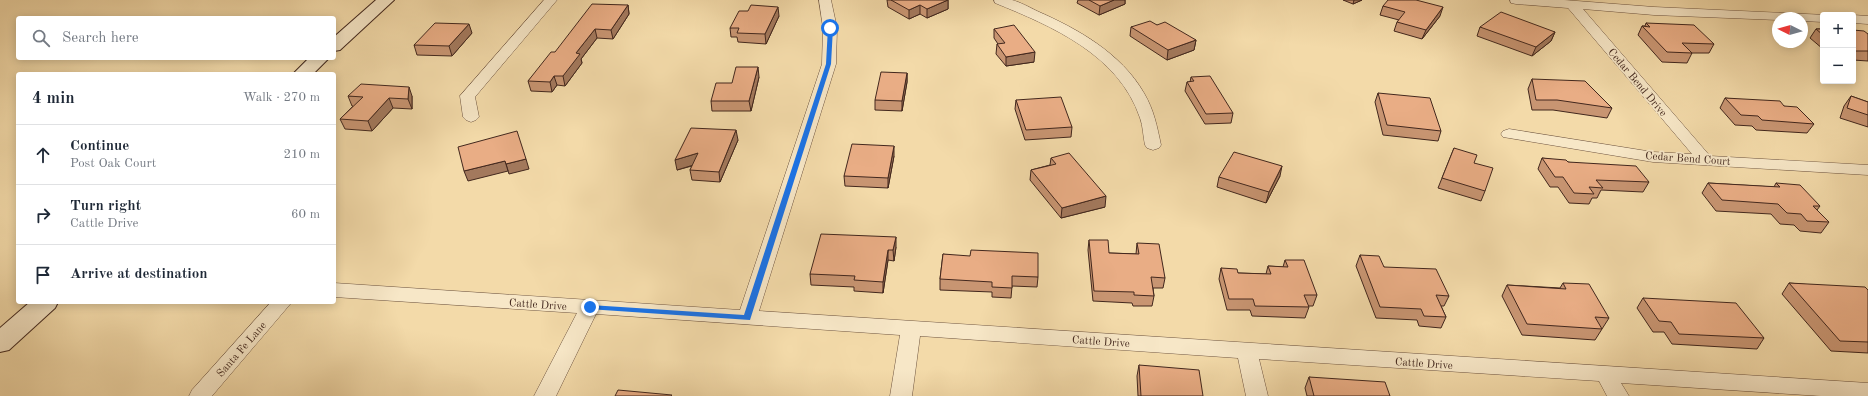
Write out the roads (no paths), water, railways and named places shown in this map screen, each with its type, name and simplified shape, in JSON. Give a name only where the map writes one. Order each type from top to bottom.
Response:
[{"type":"street","points":[[336,44],[386,0]]},
{"type":"street","points":[[471,117],[467,96],[551,0]]},
{"type":"street","points":[[747,318],[829,64],[830,28],[825,0]]},
{"type":"street","points":[[1000,0],[1030,12],[1076,35],[1108,58],[1134,89],[1148,116],[1153,145]]},
{"type":"street","points":[[1516,0],[1654,11],[1820,18]]},
{"type":"street","name":"Cedar Bend Drive","points":[[1572,5],[1704,159]]},
{"type":"street","points":[[1856,20],[1868,20]]},
{"type":"street","points":[[304,72],[318,60]]},
{"type":"street","name":"Cedar Bend Court","points":[[1509,134],[1653,158],[1704,159],[1868,170]]},
{"type":"street","name":"Cattle Drive","points":[[336,290],[1247,351],[1868,390]]},
{"type":"street","points":[[0,343],[44,304]]},
{"type":"street","name":"Santa Fe Lane","points":[[200,396],[280,304]]},
{"type":"street","points":[[545,396],[590,307]]},
{"type":"street","points":[[901,396],[911,329]]},
{"type":"street","points":[[1247,351],[1257,396]]},
{"type":"street","points":[[1605,374],[1618,396]]}]
